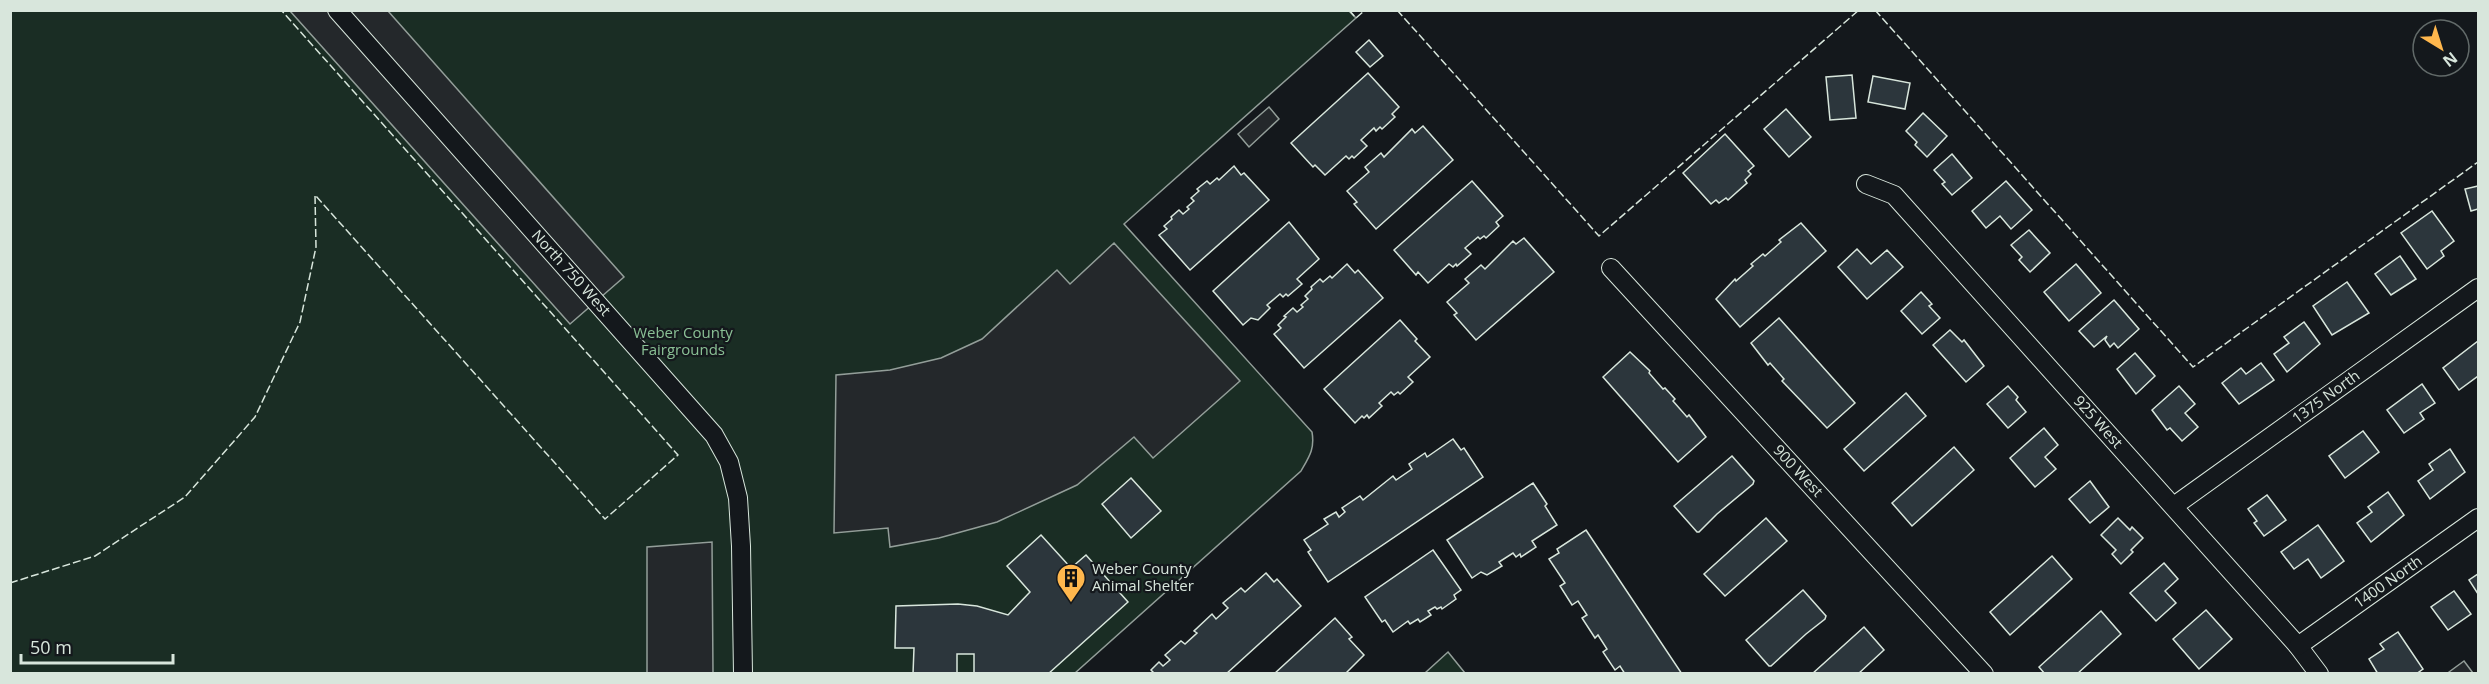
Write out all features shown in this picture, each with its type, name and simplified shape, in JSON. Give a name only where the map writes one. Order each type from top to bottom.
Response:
[{"type":"street","name":"North 750 West","points":[[337,10],[714,435],[729,462],[738,498],[743,674]]},
{"type":"street","name":"925 West","points":[[1866,184],[1894,195],[2174,506],[2298,646],[2319,674]]},
{"type":"street","name":"900 West","points":[[1611,268],[1984,674]]},
{"type":"street","name":"1375 North","points":[[2174,506],[2478,288]]},
{"type":"street","name":"1400 North","points":[[2298,646],[2478,518]]},
{"type":"green space","name":"Weber County Fairgrounds","points":[[10,11],[1349,11],[1356,18],[1124,224],[1312,432],[1311,453],[1301,471],[1075,673],[11,673]]},
{"type":"green space","points":[[1448,652],[1465,673],[1425,673]]},
{"type":"shaded area","points":[[290,11],[388,11],[624,277],[570,324]]},
{"type":"shaded area","points":[[1269,107],[1279,119],[1249,147],[1238,134]]},
{"type":"shaded area","points":[[1114,243],[1240,381],[1153,458],[1134,437],[1077,485],[997,522],[939,538],[890,547],[888,528],[834,533],[836,375],[890,370],[941,358],[982,339],[1057,270],[1070,284]]},
{"type":"shaded area","points":[[712,542],[713,673],[647,673],[647,547]]},
{"type":"shaded area","points":[[2464,661],[2473,673],[2449,672]]},
{"type":"building","points":[[1369,40],[1383,56],[1370,67],[1356,52]]},
{"type":"building","points":[[1368,73],[1399,107],[1392,114],[1395,117],[1382,129],[1380,127],[1376,131],[1374,128],[1361,140],[1367,146],[1354,158],[1352,156],[1349,159],[1346,156],[1325,175],[1315,165],[1313,167],[1291,143]]},
{"type":"building","points":[[1852,75],[1856,118],[1830,120],[1826,77]]},
{"type":"building","points":[[1873,76],[1910,83],[1905,109],[1868,102]]},
{"type":"building","points":[[1786,109],[1811,137],[1789,157],[1764,129]]},
{"type":"building","points":[[1923,113],[1947,136],[1927,157],[1906,131]]},
{"type":"building","points":[[1423,126],[1453,160],[1376,229],[1354,204],[1357,202],[1347,191],[1369,172],[1365,167],[1381,153],[1384,157],[1412,129],[1415,133]]},
{"type":"building","points":[[1725,134],[1754,166],[1748,171],[1751,174],[1745,180],[1747,183],[1728,200],[1726,198],[1719,203],[1716,200],[1711,204],[1683,173]]},
{"type":"building","points":[[1952,154],[1972,178],[1952,195],[1942,184],[1945,182],[1934,170]]},
{"type":"building","points":[[1234,166],[1241,175],[1244,173],[1269,200],[1190,270],[1159,235],[1167,229],[1164,226],[1179,210],[1183,214],[1189,209],[1187,207],[1194,201],[1191,198],[1199,191],[1197,189],[1207,181],[1210,184],[1217,178],[1219,180]]},
{"type":"building","points":[[1472,181],[1503,216],[1496,222],[1499,226],[1486,238],[1478,237],[1465,248],[1471,254],[1457,266],[1456,264],[1453,267],[1449,264],[1428,283],[1418,272],[1416,275],[1394,250]]},
{"type":"building","points":[[2006,181],[2032,210],[2011,229],[2000,216],[1986,228],[1972,211]]},
{"type":"building","points":[[2478,186],[2478,209],[2471,211],[2465,189]]},
{"type":"building","points":[[2432,211],[2454,241],[2441,251],[2444,256],[2427,269],[2401,233]]},
{"type":"building","points":[[1289,222],[1319,259],[1297,279],[1302,284],[1288,296],[1286,294],[1283,297],[1280,294],[1267,305],[1270,308],[1258,320],[1251,318],[1243,325],[1213,291]]},
{"type":"building","points":[[1801,223],[1826,251],[1740,327],[1716,299],[1735,279],[1736,281],[1753,266],[1751,264],[1763,254],[1765,256],[1781,242],[1779,240]]},
{"type":"building","points":[[2029,230],[2050,253],[2030,272],[2019,260],[2022,257],[2011,245]]},
{"type":"building","points":[[1524,238],[1554,272],[1476,340],[1454,315],[1457,313],[1447,302],[1469,283],[1465,279],[1481,265],[1485,269],[1513,241],[1516,244]]},
{"type":"building","points":[[1857,249],[1871,264],[1887,250],[1903,267],[1867,299],[1838,267]]},
{"type":"building","points":[[2400,256],[2416,279],[2391,295],[2375,274]]},
{"type":"building","points":[[1347,264],[1355,273],[1358,270],[1383,298],[1304,368],[1274,334],[1281,328],[1278,325],[1286,317],[1284,316],[1293,308],[1297,312],[1303,307],[1301,305],[1308,299],[1305,296],[1312,289],[1311,287],[1320,279],[1323,282],[1330,276],[1332,278]]},
{"type":"building","points":[[2076,264],[2101,293],[2069,321],[2044,292]]},
{"type":"building","points":[[2347,282],[2369,313],[2332,335],[2313,306]]},
{"type":"building","points":[[1921,292],[1932,304],[1929,306],[1940,318],[1922,334],[1901,311]]},
{"type":"building","points":[[2114,300],[2139,329],[2118,348],[2114,343],[2110,347],[2105,340],[2107,336],[2094,347],[2079,331]]},
{"type":"building","points":[[1779,318],[1855,403],[1827,428],[1782,381],[1784,379],[1770,363],[1768,365],[1751,343]]},
{"type":"building","points":[[1400,320],[1430,357],[1408,377],[1413,382],[1400,394],[1398,392],[1394,395],[1391,392],[1379,403],[1382,406],[1369,418],[1367,415],[1364,418],[1362,416],[1355,423],[1324,389]]},
{"type":"building","points":[[2304,322],[2320,344],[2287,372],[2274,354],[2289,343],[2284,337]]},
{"type":"building","points":[[1950,330],[1962,342],[1964,340],[1984,366],[1966,382],[1933,345]]},
{"type":"building","points":[[2478,341],[2478,376],[2459,390],[2443,368]]},
{"type":"building","points":[[1630,352],[1650,371],[1649,373],[1675,399],[1673,401],[1687,417],[1689,415],[1706,437],[1678,462],[1603,377]]},
{"type":"building","points":[[2135,353],[2155,376],[2136,394],[2117,369]]},
{"type":"building","points":[[2261,363],[2274,380],[2239,404],[2222,383],[2241,368],[2246,374]]},
{"type":"building","points":[[2422,384],[2435,403],[2420,413],[2424,419],[2404,433],[2387,410]]},
{"type":"building","points":[[2008,386],[2018,397],[2016,400],[2026,412],[2008,428],[1987,404]]},
{"type":"building","points":[[2179,386],[2195,404],[2185,413],[2198,427],[2182,441],[2170,428],[2167,430],[2152,410]]},
{"type":"building","points":[[1906,393],[1926,416],[1864,471],[1844,449]]},
{"type":"building","points":[[2044,428],[2058,445],[2045,457],[2056,469],[2035,487],[2010,458]]},
{"type":"building","points":[[2363,431],[2379,452],[2345,478],[2329,456]]},
{"type":"building","points":[[1453,439],[1461,450],[1464,448],[1483,477],[1328,582],[1308,552],[1311,550],[1304,540],[1328,524],[1324,519],[1336,512],[1339,517],[1345,512],[1342,508],[1360,496],[1363,500],[1393,476],[1396,480],[1412,469],[1409,464],[1425,453],[1427,457]]},
{"type":"building","points":[[1954,447],[1974,470],[1912,526],[1892,503]]},
{"type":"building","points":[[2450,449],[2465,472],[2430,499],[2418,481],[2433,470],[2429,464]]},
{"type":"building","points":[[1732,456],[1754,481],[1753,484],[1697,532],[1674,506]]},
{"type":"building","points":[[1131,478],[1161,511],[1131,538],[1102,504]]},
{"type":"building","points":[[2090,481],[2109,507],[2090,523],[2069,499]]},
{"type":"building","points":[[1533,483],[1557,525],[1532,541],[1536,547],[1521,557],[1520,554],[1516,557],[1513,553],[1499,562],[1502,566],[1487,575],[1481,572],[1472,578],[1447,540]]},
{"type":"building","points":[[2388,492],[2404,515],[2371,542],[2357,523],[2372,512],[2368,507]]},
{"type":"building","points":[[2267,495],[2286,520],[2264,536],[2254,523],[2257,521],[2248,509]]},
{"type":"building","points":[[1766,518],[1787,541],[1725,596],[1704,574]]},
{"type":"building","points":[[2118,518],[2130,530],[2132,527],[2143,538],[2121,564],[2112,554],[2116,550],[2101,535]]},
{"type":"building","points":[[2318,525],[2344,561],[2321,578],[2308,559],[2294,569],[2281,552]]},
{"type":"building","points":[[1586,530],[1682,674],[1625,674],[1620,666],[1615,670],[1603,652],[1607,649],[1598,635],[1595,638],[1582,618],[1587,615],[1578,601],[1572,605],[1560,586],[1565,583],[1549,559],[1559,553],[1557,549]]},
{"type":"building","name":"Weber County Animal Shelter","points":[[1041,535],[1071,568],[1086,555],[1128,602],[1048,674],[974,674],[974,654],[957,654],[957,674],[913,674],[914,648],[895,648],[896,606],[958,604],[977,606],[1008,615],[1030,592],[1007,566]]},
{"type":"building","points":[[1433,550],[1461,590],[1454,595],[1456,599],[1442,609],[1435,607],[1428,611],[1431,615],[1420,622],[1418,619],[1410,624],[1408,621],[1393,632],[1385,620],[1382,622],[1365,597]]},
{"type":"building","points":[[2052,556],[2072,579],[2010,635],[1990,612]]},
{"type":"building","points":[[2164,563],[2178,579],[2165,591],[2176,603],[2156,621],[2130,593]]},
{"type":"building","points":[[1266,573],[1274,582],[1277,579],[1301,606],[1226,674],[1155,674],[1151,670],[1159,662],[1163,666],[1170,660],[1165,655],[1181,641],[1185,644],[1197,633],[1194,631],[1212,614],[1216,619],[1228,608],[1223,603],[1241,588],[1245,592]]},
{"type":"building","points":[[2478,574],[2478,594],[2469,580]]},
{"type":"building","points":[[1803,590],[1826,616],[1825,619],[1769,666],[1746,640]]},
{"type":"building","points":[[2454,591],[2471,614],[2448,630],[2431,607]]},
{"type":"building","points":[[2206,610],[2232,639],[2199,669],[2173,639]]},
{"type":"building","points":[[2101,611],[2121,634],[2077,674],[2045,674],[2039,667]]},
{"type":"building","points":[[1335,618],[1352,637],[1349,639],[1364,655],[1345,674],[1274,674]]},
{"type":"building","points":[[1864,627],[1884,650],[1858,674],[1812,674]]},
{"type":"building","points":[[2398,632],[2423,669],[2416,674],[2378,674],[2369,659],[2384,649],[2380,644]]},
{"type":"fence","points":[[10,583],[95,556],[185,497],[255,417],[300,322],[316,247],[315,195],[605,519],[678,455],[281,10]]},
{"type":"fence","points":[[1349,10],[1356,18],[1365,10]]},
{"type":"fence","points":[[1397,10],[1599,236],[1859,10]]},
{"type":"fence","points":[[1875,10],[2193,367],[2478,162]]},
{"type":"place","name":"Weber County Animal Shelter","points":[[1071,604]]}]
